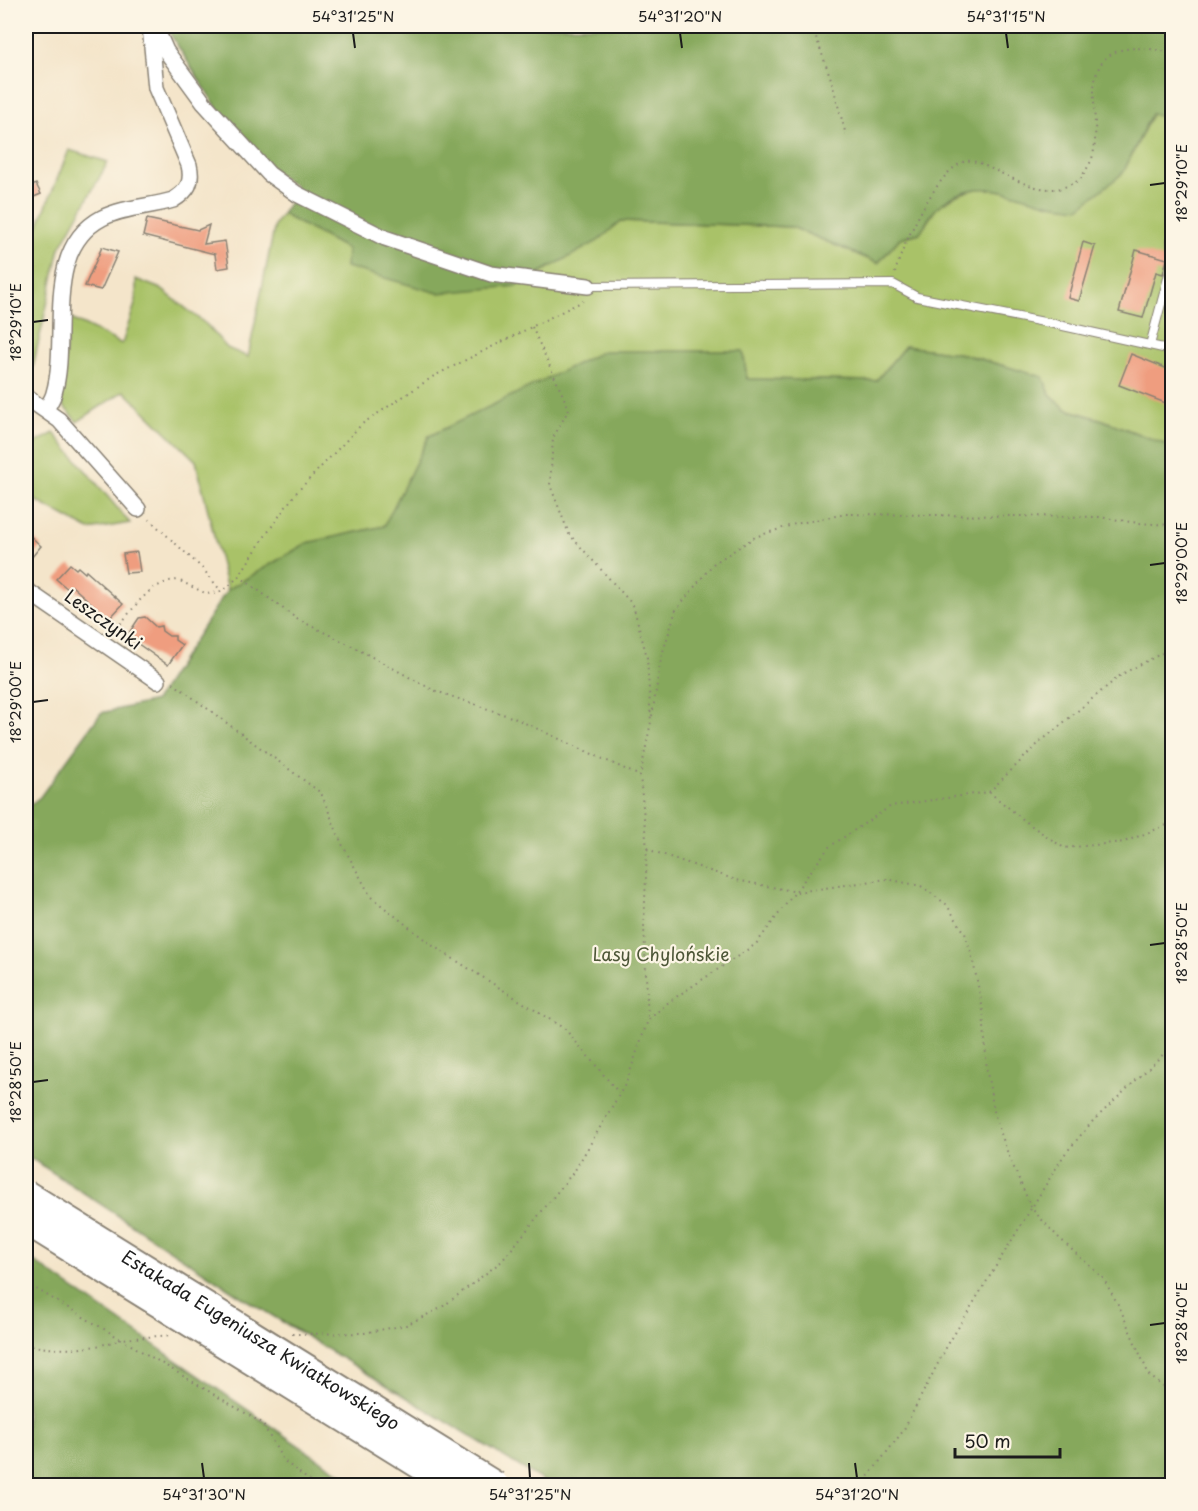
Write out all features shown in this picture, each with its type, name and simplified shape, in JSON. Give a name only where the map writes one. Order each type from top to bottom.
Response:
[{"type":"highway","name":"Estakada Eugeniusza Kwiatkowskiego","points":[[26,1196],[495,1485]]},
{"type":"highway","name":"Estakada Eugeniusza Kwiatkowskiego","points":[[26,1220],[455,1485]]},
{"type":"street","points":[[46,409],[54,393],[60,353],[61,297],[65,269],[72,249],[92,224],[105,217],[173,200],[183,195],[189,186],[191,176],[189,165],[156,87],[150,26]]},
{"type":"street","points":[[155,26],[166,51],[204,103],[269,174],[297,194],[385,238],[491,274],[588,286]]},
{"type":"street","points":[[26,396],[59,420],[138,509]]},
{"type":"street","name":"Leszczynki","points":[[26,590],[158,681]]},
{"type":"lane","points":[[1171,240],[1173,256]]},
{"type":"lane","points":[[1149,345],[1173,263]]},
{"type":"lane","points":[[588,286],[893,284],[917,297],[1173,350]]},
{"type":"path","points":[[812,26],[831,79],[846,135]]},
{"type":"path","points":[[893,284],[898,260],[916,219],[945,176],[957,164],[972,161],[1033,187],[1056,189],[1080,180],[1093,157],[1094,88],[1100,64],[1116,51],[1143,47],[1173,53]]},
{"type":"path","points":[[104,644],[139,601],[153,588],[178,580],[207,594],[228,587],[239,576],[295,494],[362,424],[434,376],[584,300],[588,286]]},
{"type":"path","points":[[532,327],[569,409],[553,438],[550,485],[569,534],[633,605],[647,657],[651,722]]},
{"type":"path","points":[[138,509],[203,568],[221,591]]},
{"type":"path","points":[[291,1334],[364,1333],[406,1325],[441,1308],[502,1261],[575,1170],[620,1094],[648,1020],[644,927],[647,849],[640,777],[661,658],[676,610],[713,564],[755,537],[795,524],[846,514],[1099,517],[1173,525]]},
{"type":"path","points":[[239,576],[297,620],[434,690],[514,718],[640,777]]},
{"type":"path","points":[[648,1020],[670,1001],[731,958],[756,944],[829,848],[891,806],[989,792],[1039,743],[1122,674],[1173,648]]},
{"type":"path","points":[[158,681],[164,685],[170,680],[321,793],[342,844],[371,897],[433,946],[565,1029],[620,1094]]},
{"type":"path","points":[[989,792],[1064,848],[1124,842],[1173,823]]},
{"type":"path","points":[[647,849],[736,880],[797,892],[887,879],[921,886],[946,904],[965,933],[973,961],[983,1010],[987,1072],[995,1116],[1008,1154],[1032,1209],[1058,1237],[1103,1278],[1119,1306],[1149,1375],[1173,1394]]},
{"type":"path","points":[[861,1485],[903,1431],[947,1346],[1064,1155],[1081,1134],[1173,1046]]},
{"type":"path","points":[[26,1283],[262,1423],[283,1460],[316,1485]]},
{"type":"path","points":[[26,1344],[41,1348],[101,1346],[121,1339],[182,1335]]},
{"type":"green space","points":[[165,26],[1172,26],[1172,116],[1151,114],[1123,173],[1079,208],[1051,204],[1005,191],[978,189],[965,191],[938,207],[920,233],[900,238],[878,263],[792,227],[621,221],[598,241],[516,286],[438,293],[346,267],[347,249],[282,214],[292,199],[295,186],[267,167],[224,119]]},
{"type":"green space","points":[[1152,114],[1172,116],[1172,447],[1103,420],[1066,409],[1050,394],[1043,377],[963,354],[905,346],[876,381],[747,379],[743,351],[429,436],[385,526],[307,543],[227,590],[196,461],[124,391],[77,422],[60,402],[69,318],[122,344],[136,301],[136,279],[161,289],[207,325],[227,348],[248,357],[275,224],[282,214],[347,249],[597,241],[621,221],[792,227],[878,263],[900,238],[920,233],[937,207],[957,195],[981,187],[1018,193],[1047,203],[1123,173]]},
{"type":"green space","points":[[69,150],[108,162],[60,248],[31,375],[26,373],[26,240],[32,241]]},
{"type":"green space","name":"Lasy Chylońskie","points":[[905,346],[963,354],[1043,377],[1050,394],[1066,409],[1103,420],[1172,447],[1172,1485],[550,1485],[240,1296],[26,1155],[26,808],[40,797],[101,713],[155,701],[227,590],[307,543],[384,526],[429,436],[603,351],[743,351],[747,379],[876,381]]},
{"type":"green space","points":[[54,433],[130,523],[89,530],[26,495],[26,448]]},
{"type":"green space","points":[[26,1256],[317,1458],[360,1485],[26,1485]]},
{"type":"building","points":[[36,184],[41,194],[29,199],[26,189]]},
{"type":"building","points":[[147,219],[198,230],[209,225],[204,244],[225,241],[229,267],[217,269],[215,254],[143,236]]},
{"type":"building","points":[[1083,242],[1095,246],[1079,301],[1068,298]]},
{"type":"building","points":[[102,247],[118,252],[101,290],[85,286]]},
{"type":"building","points":[[1136,250],[1167,259],[1163,274],[1156,272],[1143,318],[1119,312]]},
{"type":"building","points":[[1131,354],[1173,371],[1173,406],[1119,385]]},
{"type":"building","points":[[26,532],[41,546],[26,564]]},
{"type":"building","points":[[137,552],[140,572],[126,573],[123,554]]},
{"type":"building","points":[[70,564],[85,573],[86,571],[123,604],[109,619],[72,586],[69,590],[56,579]]},
{"type":"building","points":[[145,617],[156,627],[161,626],[162,631],[169,636],[175,636],[175,640],[182,645],[168,665],[127,636],[139,618]]}]
